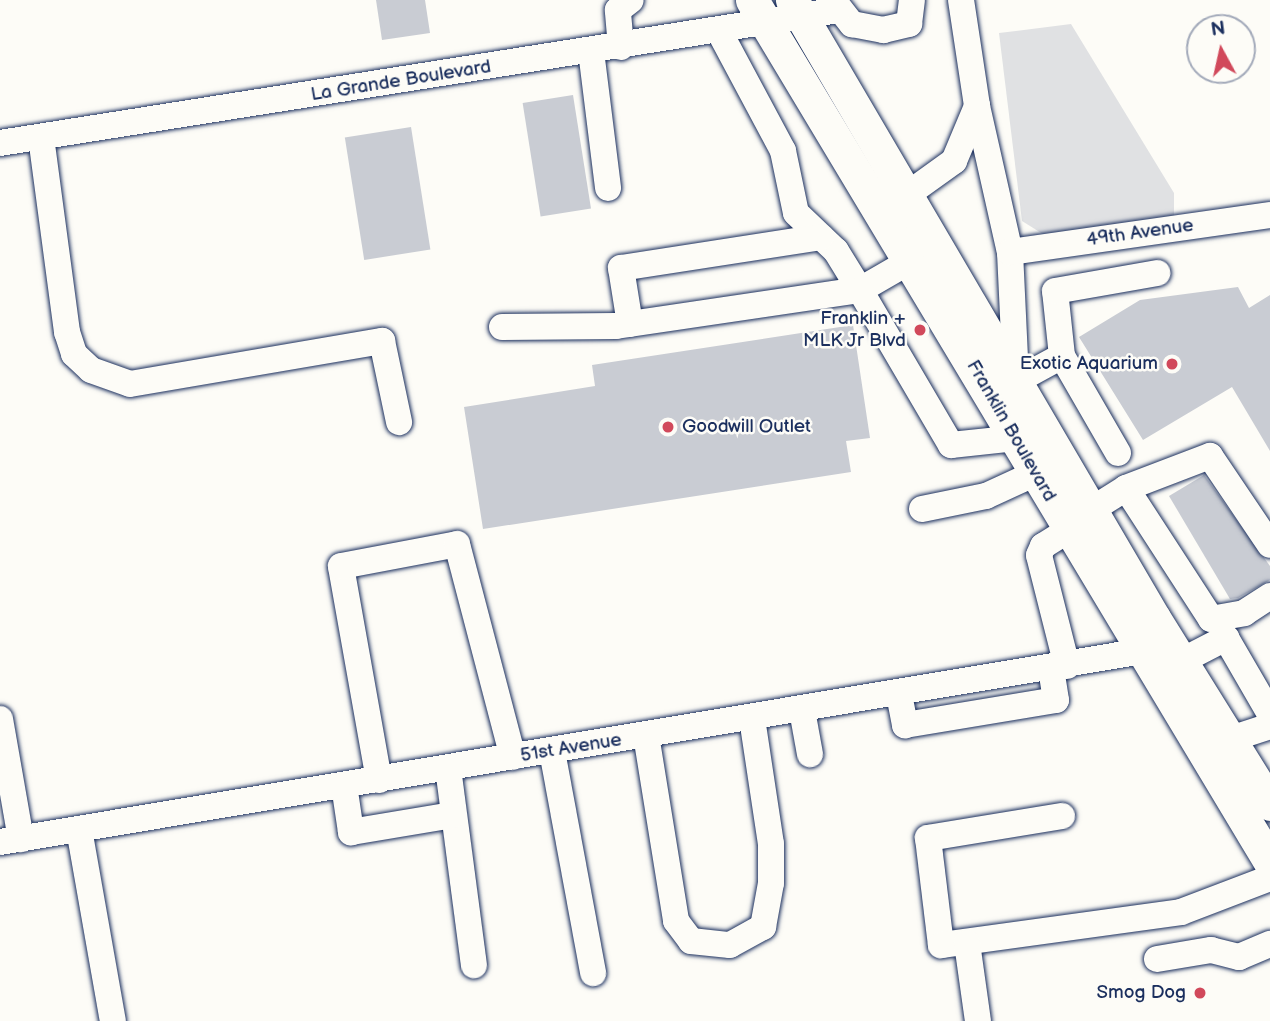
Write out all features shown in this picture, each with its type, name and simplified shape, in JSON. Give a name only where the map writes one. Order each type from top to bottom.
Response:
[{"type":"main road","name":"Franklin Boulevard","points":[[797,9],[893,205],[910,261],[1037,473],[1080,519],[1114,550],[1161,661]]},
{"type":"main road","name":"Franklin Boulevard","points":[[758,12],[1016,382],[1080,519],[1161,661],[1215,743],[1259,795],[1270,862]]},
{"type":"main road","points":[[1016,438],[1040,451],[1080,519]]},
{"type":"street","points":[[621,47],[618,10],[631,0]]},
{"type":"street","points":[[836,5],[852,24],[883,30],[909,24],[912,0]]},
{"type":"street","points":[[961,0],[977,106],[1010,252],[1016,382],[1062,356]]},
{"type":"street","name":"La Grande Boulevard","points":[[0,143],[719,31],[758,12],[836,5]]},
{"type":"street","points":[[719,31],[783,151],[796,213],[821,237],[860,289],[951,445],[1016,438]]},
{"type":"street","points":[[591,51],[608,188]]},
{"type":"street","points":[[893,205],[954,162],[977,106]]},
{"type":"street","points":[[41,137],[67,332],[74,354],[91,370],[130,384],[383,341],[399,422]]},
{"type":"street","name":"49th Avenue","points":[[1010,252],[1270,215]]},
{"type":"street","points":[[630,324],[621,268],[821,237]]},
{"type":"street","points":[[502,327],[630,324],[860,289],[910,261]]},
{"type":"street","points":[[1118,453],[1062,356],[1055,292],[1157,273]]},
{"type":"street","points":[[1059,667],[1039,555],[1043,545],[1126,488],[1210,456],[1270,545]]},
{"type":"street","points":[[922,509],[986,496],[1037,473]]},
{"type":"street","points":[[1126,488],[1211,620],[1244,613],[1270,596]]},
{"type":"street","points":[[379,779],[341,565],[457,544],[513,757]]},
{"type":"street","name":"51st Avenue","points":[[10,841],[1059,667],[1161,661],[1226,638],[1270,714]]},
{"type":"street","points":[[802,710],[810,754]]},
{"type":"street","points":[[646,735],[676,921],[691,941],[730,945],[763,927],[771,883],[771,844],[752,718]]},
{"type":"street","points":[[0,719],[10,841]]},
{"type":"street","points":[[1215,743],[1270,726]]},
{"type":"street","points":[[552,751],[593,973]]},
{"type":"street","points":[[448,768],[474,965]]},
{"type":"street","points":[[344,785],[351,832],[453,815]]},
{"type":"street","points":[[1062,816],[928,838],[941,945],[1181,912],[1270,878]]},
{"type":"street","points":[[79,829],[113,1021]]},
{"type":"street","points":[[967,943],[978,1021]]},
{"type":"street","points":[[1157,959],[1211,950],[1240,957],[1270,944]]},
{"type":"shaded area","points":[[1071,24],[1174,193],[1174,216],[1046,236],[1022,221],[999,33]]},
{"type":"building","points":[[376,0],[425,0],[430,33],[382,40]]},
{"type":"building","points":[[573,95],[591,209],[541,217],[523,103]]},
{"type":"building","points":[[411,127],[430,249],[364,260],[345,137]]},
{"type":"building","points":[[1238,287],[1249,308],[1270,295],[1270,451],[1232,387],[1143,440],[1079,337],[1140,300]]},
{"type":"building","name":"Goodwill Outlet","points":[[853,325],[870,438],[846,441],[851,472],[483,529],[464,407],[595,386],[592,365]]},
{"type":"building","points":[[1204,475],[1270,566],[1270,580],[1238,598],[1230,599],[1169,496]]},
{"type":"place","name":"Franklin + MLK Jr Blvd","points":[[920,330]]},
{"type":"place","name":"Exotic Aquarium","points":[[1172,364]]},
{"type":"place","name":"Goodwill Outlet","points":[[668,427]]},
{"type":"place","name":"Smog Dog","points":[[1200,993]]}]
